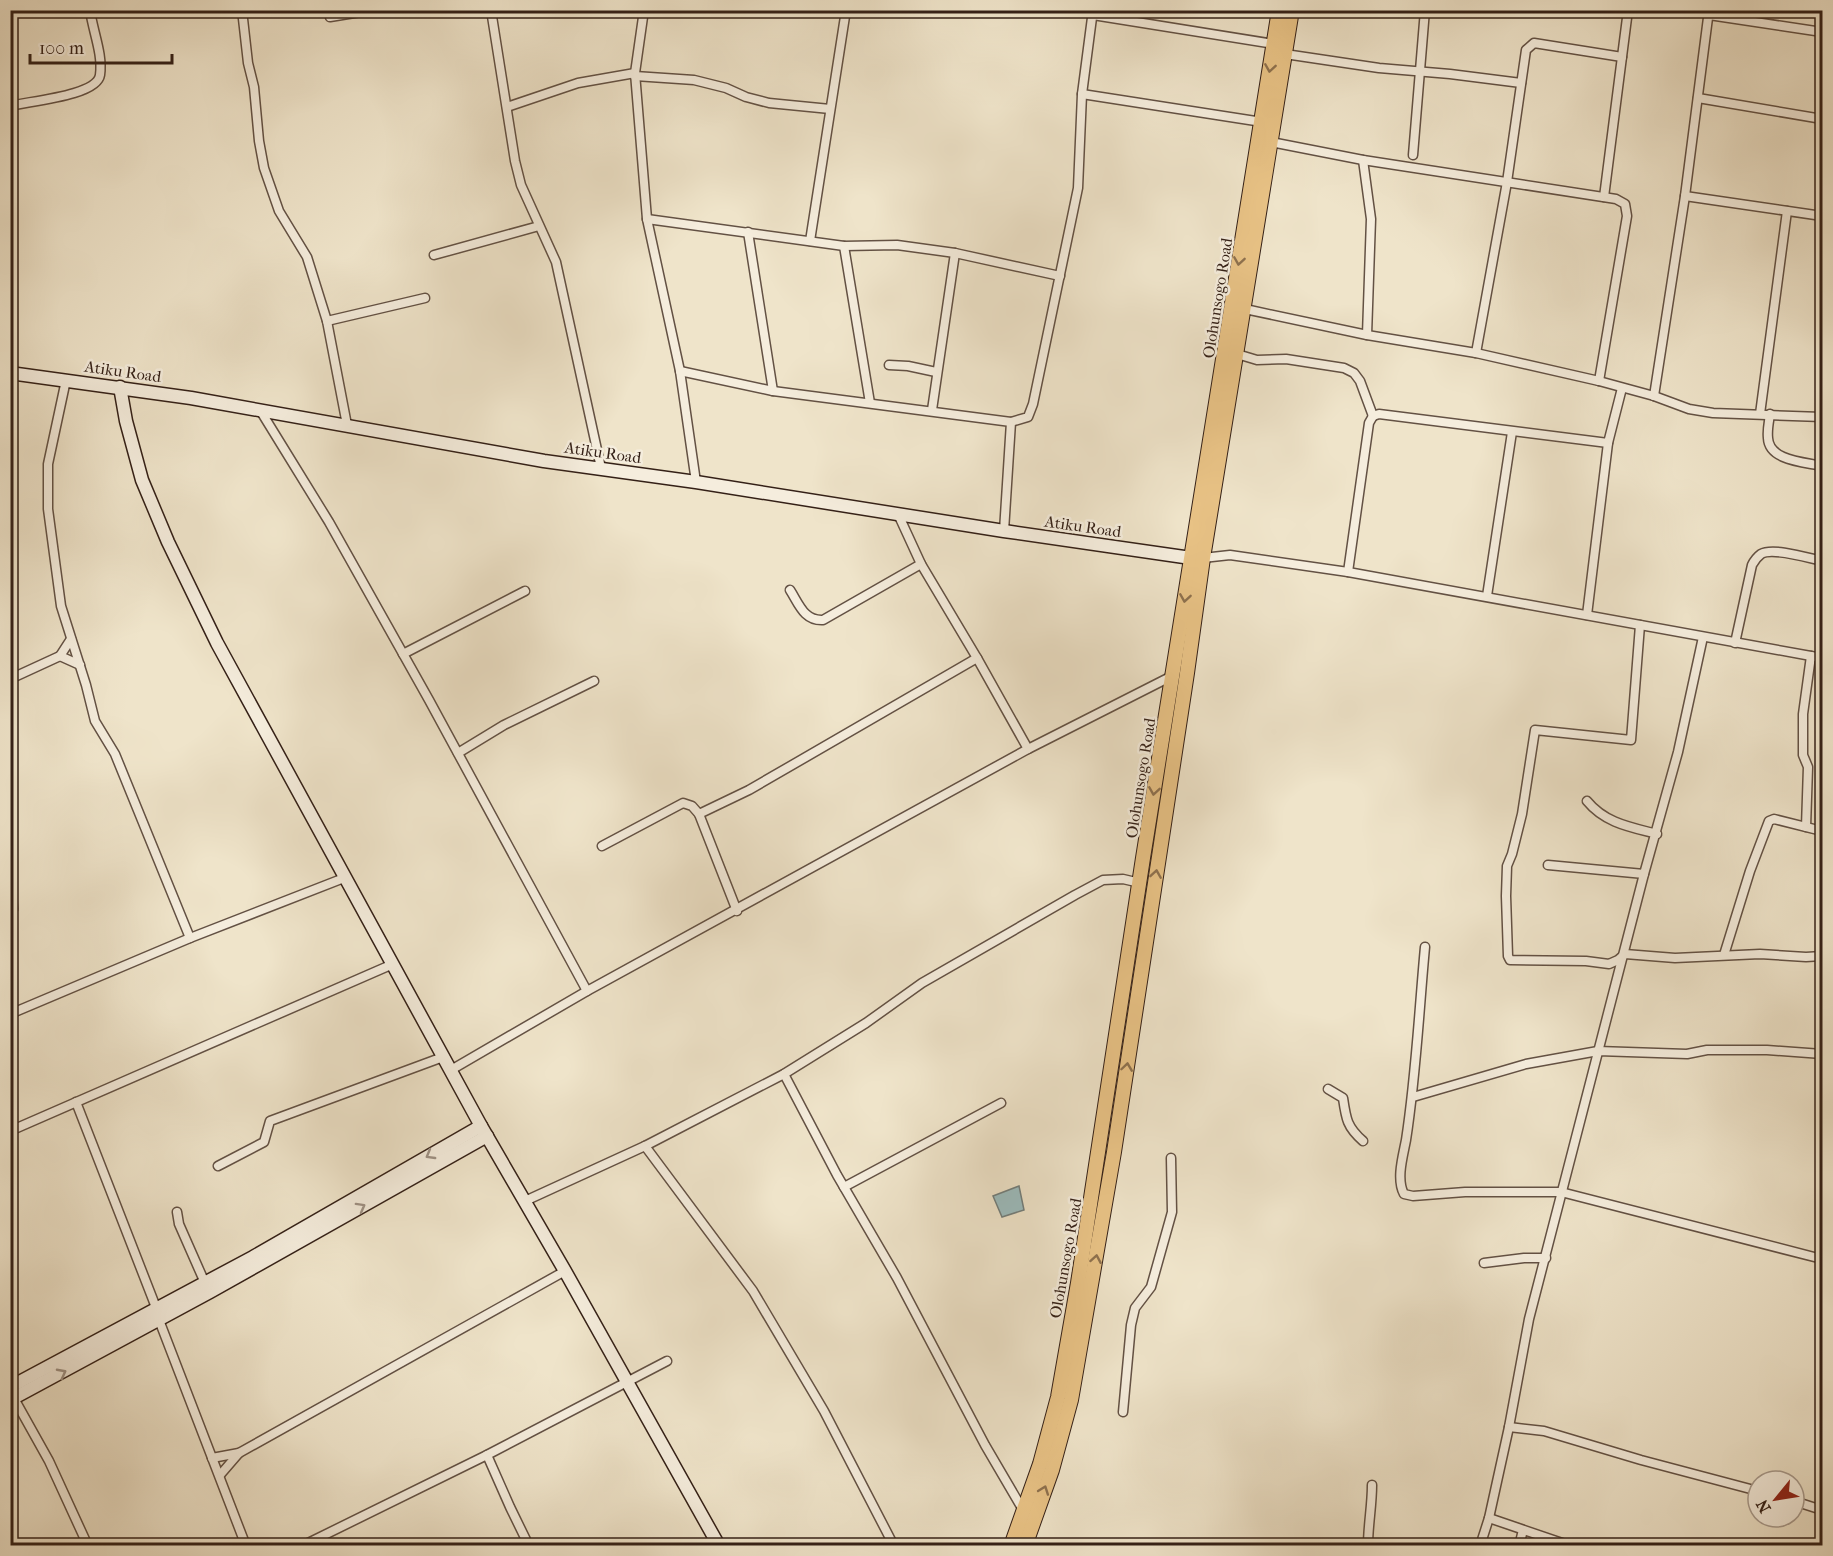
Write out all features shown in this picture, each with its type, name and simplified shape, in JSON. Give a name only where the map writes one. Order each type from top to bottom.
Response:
[{"type":"main road","name":"Olohunsogo Road","points":[[1011,1545],[1040,1464],[1058,1397],[1114,1152],[1187,673],[1198,524],[1279,10]]},
{"type":"main road","name":"Olohunsogo Road","points":[[1025,1545],[1052,1470],[1071,1400],[1084,1285],[1140,884],[1173,675],[1237,354],[1292,10]]},
{"type":"street","points":[[10,106],[72,94],[98,82],[99,55],[90,10]]},
{"type":"street","points":[[242,10],[264,168],[279,211],[307,257],[327,321],[347,425]]},
{"type":"street","points":[[330,17],[373,10]]},
{"type":"street","points":[[491,10],[514,161],[539,226],[556,262],[601,468]]},
{"type":"street","points":[[644,10],[635,75],[647,219],[680,372],[696,482]]},
{"type":"street","points":[[810,241],[846,10]]},
{"type":"street","points":[[1413,155],[1425,10]]},
{"type":"street","points":[[1604,197],[1628,10]]},
{"type":"street","points":[[680,372],[773,391],[1011,422],[1028,417],[1078,188],[1082,93],[1093,13],[1274,44]]},
{"type":"street","points":[[1654,396],[1685,196],[1709,13],[1822,32]]},
{"type":"street","points":[[1476,353],[1507,182],[1526,50],[1534,43],[1622,57]]},
{"type":"street","points":[[1285,54],[1379,68],[1420,70],[1521,83]]},
{"type":"street","points":[[507,107],[578,82],[635,75],[694,81],[726,88],[746,97],[770,103],[830,109]]},
{"type":"street","points":[[1082,93],[1262,122]]},
{"type":"street","points":[[1698,98],[1822,118]]},
{"type":"street","points":[[1272,142],[1363,160],[1616,199],[1625,204],[1627,216],[1599,381]]},
{"type":"street","points":[[1363,160],[1371,219],[1367,335]]},
{"type":"street","points":[[1685,196],[1822,216]]},
{"type":"street","points":[[1787,211],[1765,414],[1767,440],[1773,452],[1790,459],[1822,466]]},
{"type":"street","points":[[647,219],[844,246],[897,245],[955,253],[1060,276]]},
{"type":"street","points":[[434,255],[539,226]]},
{"type":"street","points":[[748,232],[773,391]]},
{"type":"street","points":[[844,246],[870,403]]},
{"type":"street","points":[[932,410],[955,253]]},
{"type":"street","points":[[327,321],[425,298]]},
{"type":"street","points":[[1245,309],[1367,335],[1476,353],[1599,381],[1654,396],[1689,409],[1822,417]]},
{"type":"street","points":[[1237,354],[1257,360],[1286,359],[1344,368],[1360,381],[1373,416]]},
{"type":"street","points":[[889,365],[908,366],[936,372]]},
{"type":"street","name":"Atiku Road","points":[[10,373],[120,387],[260,410],[544,461],[1197,558]]},
{"type":"street","points":[[66,380],[48,464],[48,509],[61,606],[95,721],[115,754],[190,938]]},
{"type":"street","points":[[120,387],[126,421],[142,480],[168,542],[217,643],[484,1131],[719,1545]]},
{"type":"street","points":[[1587,615],[1608,443],[1622,388]]},
{"type":"street","points":[[260,410],[329,522],[587,991]]},
{"type":"street","points":[[1348,572],[1369,423],[1373,416],[1379,414],[1608,443]]},
{"type":"street","points":[[1004,531],[1011,422]]},
{"type":"street","points":[[1488,596],[1512,432]]},
{"type":"street","points":[[898,514],[921,564],[1028,749]]},
{"type":"street","points":[[1734,643],[1752,565],[1759,555],[1779,552],[1822,561]]},
{"type":"street","points":[[1197,558],[1230,555],[1348,572],[1822,658]]},
{"type":"street","points":[[790,590],[806,616],[815,621],[823,620],[921,564]]},
{"type":"street","points":[[403,654],[525,591]]},
{"type":"street","points":[[1640,625],[1631,740],[1535,730],[1522,814],[1507,866],[1506,927],[1510,960],[1586,961],[1609,964],[1625,954],[1675,958],[1760,954],[1822,956]]},
{"type":"street","points":[[1480,1545],[1489,1518],[1509,1427],[1529,1319],[1644,874],[1678,753],[1703,637]]},
{"type":"street","points":[[10,679],[60,656],[71,639]]},
{"type":"street","points":[[60,656],[80,665]]},
{"type":"street","points":[[1806,827],[1808,766],[1803,755],[1803,714],[1811,656]]},
{"type":"street","points":[[699,814],[749,790],[977,658]]},
{"type":"street","points":[[451,1070],[587,991],[737,911],[1028,749],[1173,675]]},
{"type":"street","points":[[458,753],[504,725],[594,681]]},
{"type":"street","points":[[1587,801],[1601,815],[1615,822],[1657,834]]},
{"type":"street","points":[[602,846],[684,803],[692,806],[699,814],[737,911]]},
{"type":"street","points":[[1724,955],[1767,824],[1774,819],[1822,831]]},
{"type":"street","points":[[10,861],[13,909],[10,910]]},
{"type":"street","points":[[1548,865],[1644,874]]},
{"type":"street","points":[[10,1014],[190,938],[344,878]]},
{"type":"street","points":[[525,1201],[645,1146],[784,1074],[867,1023],[922,983],[1103,880],[1123,879],[1140,884]]},
{"type":"street","points":[[1425,946],[1413,1097],[1400,1187],[1404,1194],[1413,1196],[1465,1192],[1561,1192],[1822,1259]]},
{"type":"street","points":[[10,1131],[393,964]]},
{"type":"street","points":[[1413,1097],[1526,1064],[1598,1051],[1687,1054],[1707,1050],[1767,1050],[1822,1054]]},
{"type":"street","points":[[218,1166],[264,1142],[270,1121],[443,1057]]},
{"type":"street","points":[[784,1074],[1023,1510]]},
{"type":"street","points":[[1329,1089],[1343,1098],[1351,1130],[1363,1141]]},
{"type":"street","points":[[76,1102],[246,1545]]},
{"type":"street","points":[[844,1187],[1001,1103]]},
{"type":"street","points":[[158,1315],[205,1283],[484,1131]]},
{"type":"street","points":[[88,1545],[49,1461],[11,1395],[484,1131]]},
{"type":"street","points":[[645,1146],[753,1291],[824,1411],[894,1545]]},
{"type":"street","points":[[1123,1413],[1131,1325],[1135,1308],[1151,1287],[1172,1212],[1171,1158]]},
{"type":"street","points":[[177,1212],[178,1224],[205,1283]]},
{"type":"street","points":[[1484,1263],[1546,1258]]},
{"type":"street","points":[[212,1458],[239,1453],[565,1271]]},
{"type":"street","points":[[302,1545],[487,1455],[668,1361]]},
{"type":"street","points":[[1509,1427],[1544,1431],[1746,1488]]},
{"type":"street","points":[[220,1475],[239,1453]]},
{"type":"street","points":[[487,1455],[529,1545]]},
{"type":"street","points":[[1368,1545],[1372,1485]]},
{"type":"street","points":[[1806,1505],[1822,1510]]},
{"type":"street","points":[[1489,1518],[1571,1545]]},
{"type":"street","points":[[1519,1545],[1523,1530]]},
{"type":"water","points":[[1019,1186],[1024,1210],[1002,1217],[993,1196]]}]
